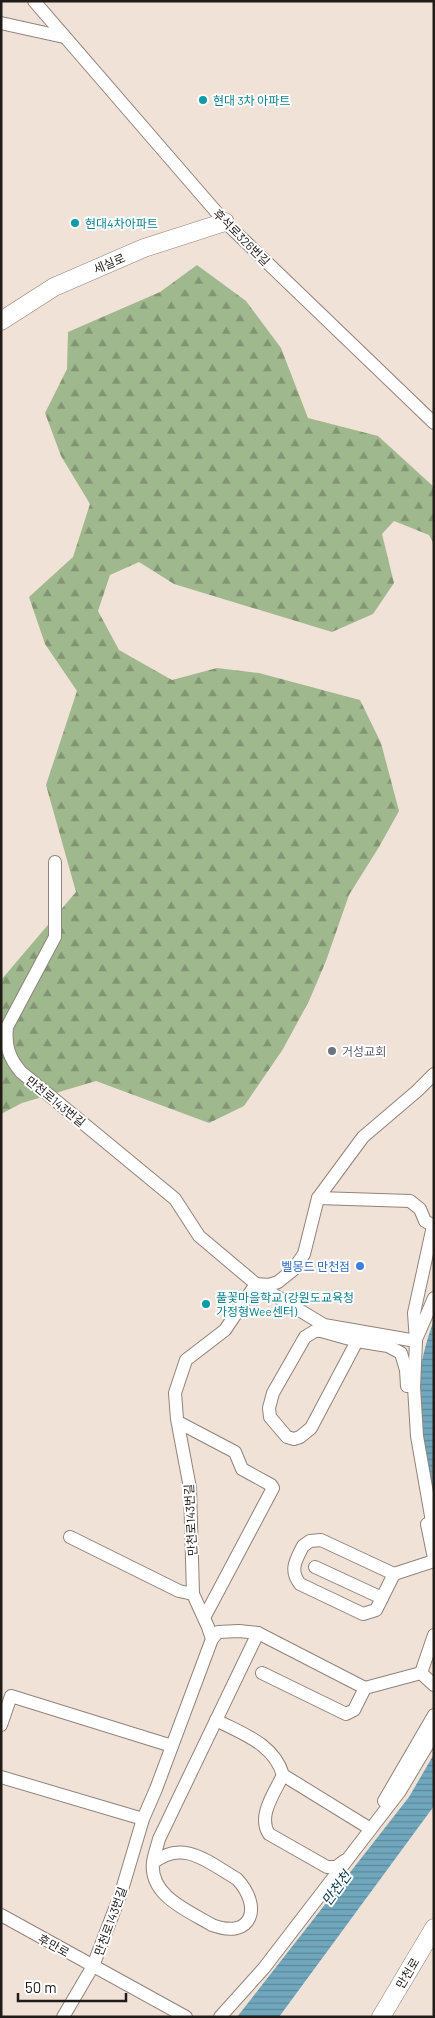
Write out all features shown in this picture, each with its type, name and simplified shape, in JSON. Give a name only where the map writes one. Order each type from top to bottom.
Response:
[{"type":"street","name":"후석로326번길","points":[[34,1],[224,222],[434,423]]},
{"type":"street","points":[[1,24],[64,37]]},
{"type":"street","name":"세실로","points":[[1,321],[54,287],[144,248],[224,222]]},
{"type":"street","name":"만천로143번길","points":[[55,862],[55,937],[7,1027],[8,1052],[13,1063],[21,1072],[175,1199],[199,1236],[256,1284],[225,1330],[186,1360],[175,1393],[178,1422],[190,1488],[193,1594],[212,1640],[143,1819],[121,1893],[94,1966],[63,2017]]},
{"type":"street","points":[[256,1284],[270,1285],[278,1282],[286,1277],[300,1262],[304,1254],[318,1198],[364,1137],[434,1074]]},
{"type":"street","points":[[318,1198],[410,1201],[420,1209],[424,1222],[433,1226],[414,1314],[416,1341],[414,1387],[417,1436],[434,1533]]},
{"type":"street","points":[[256,1284],[324,1325],[416,1341]]},
{"type":"street","points":[[416,1341],[434,1298]]},
{"type":"street","points":[[357,1341],[311,1428],[300,1437],[294,1439],[288,1437],[270,1417],[269,1408],[273,1393],[301,1342],[315,1331],[388,1346],[401,1354],[406,1370],[412,1439],[434,1560],[394,1574],[376,1610],[372,1613],[363,1614],[300,1584],[294,1574],[294,1563],[302,1546],[310,1541],[321,1540],[394,1574]]},
{"type":"street","points":[[178,1422],[235,1452],[242,1469],[272,1485],[274,1488],[204,1618]]},
{"type":"street","points":[[70,1537],[178,1591],[193,1594]]},
{"type":"street","points":[[315,1567],[382,1598]]},
{"type":"street","points":[[212,1640],[218,1632],[239,1631],[258,1633],[365,1688],[421,1673]]},
{"type":"street","points":[[153,1863],[168,1854],[184,1851],[237,1879],[243,1885],[251,1901],[252,1910],[250,1918],[244,1925],[236,1927],[220,1928],[212,1925],[167,1897],[156,1879],[153,1863],[158,1839],[258,1633]]},
{"type":"street","points":[[421,1673],[434,1635]]},
{"type":"street","points":[[262,1673],[346,1714],[354,1710],[365,1688]]},
{"type":"street","points":[[421,1673],[434,1685]]},
{"type":"street","points":[[1,1725],[11,1696],[172,1746]]},
{"type":"street","points":[[283,1775],[265,1814],[264,1825],[269,1834],[331,1868],[343,1862],[369,1828],[434,1715]]},
{"type":"street","points":[[216,1720],[268,1749],[277,1760],[283,1775],[369,1828]]},
{"type":"street","points":[[220,2017],[264,1968],[400,1791],[434,1734]]},
{"type":"street","points":[[1,1776],[143,1819]]},
{"type":"street","name":"후만로","points":[[1,1915],[186,2017]]},
{"type":"street","name":"만천로","points":[[381,2017],[434,1928]]},
{"type":"green space","points":[[197,265],[246,301],[281,348],[308,418],[378,436],[434,487],[434,544],[429,535],[394,521],[382,534],[394,583],[373,614],[332,632],[174,584],[139,562],[110,575],[98,611],[119,650],[172,680],[217,668],[259,673],[360,700],[381,743],[399,811],[349,895],[326,961],[309,1001],[283,1049],[244,1106],[209,1123],[96,1081],[22,1103],[1,1114],[1,980],[76,892],[46,785],[77,691],[45,644],[29,597],[73,557],[90,504],[61,456],[45,413],[67,369],[68,332],[160,292]]},
{"type":"water","points":[[434,1320],[434,1505],[423,1446],[418,1387],[426,1345]]},
{"type":"water","points":[[434,1754],[434,1806],[279,2017],[237,2017],[409,1797]]},
{"type":"place","name":"현대 3차 아파트","points":[[203,100]]},
{"type":"place","name":"현대4차아파트","points":[[75,223]]},
{"type":"place","name":"거성교회","points":[[332,1051]]},
{"type":"place","name":"벨몽드 만천점","points":[[360,1266]]},
{"type":"place","name":"풀꽃마을학교 (강원도교육청 가정형Wee센터)","points":[[206,1304]]},
{"type":"water label","name":"만천천","points":[[336,1888]]}]
